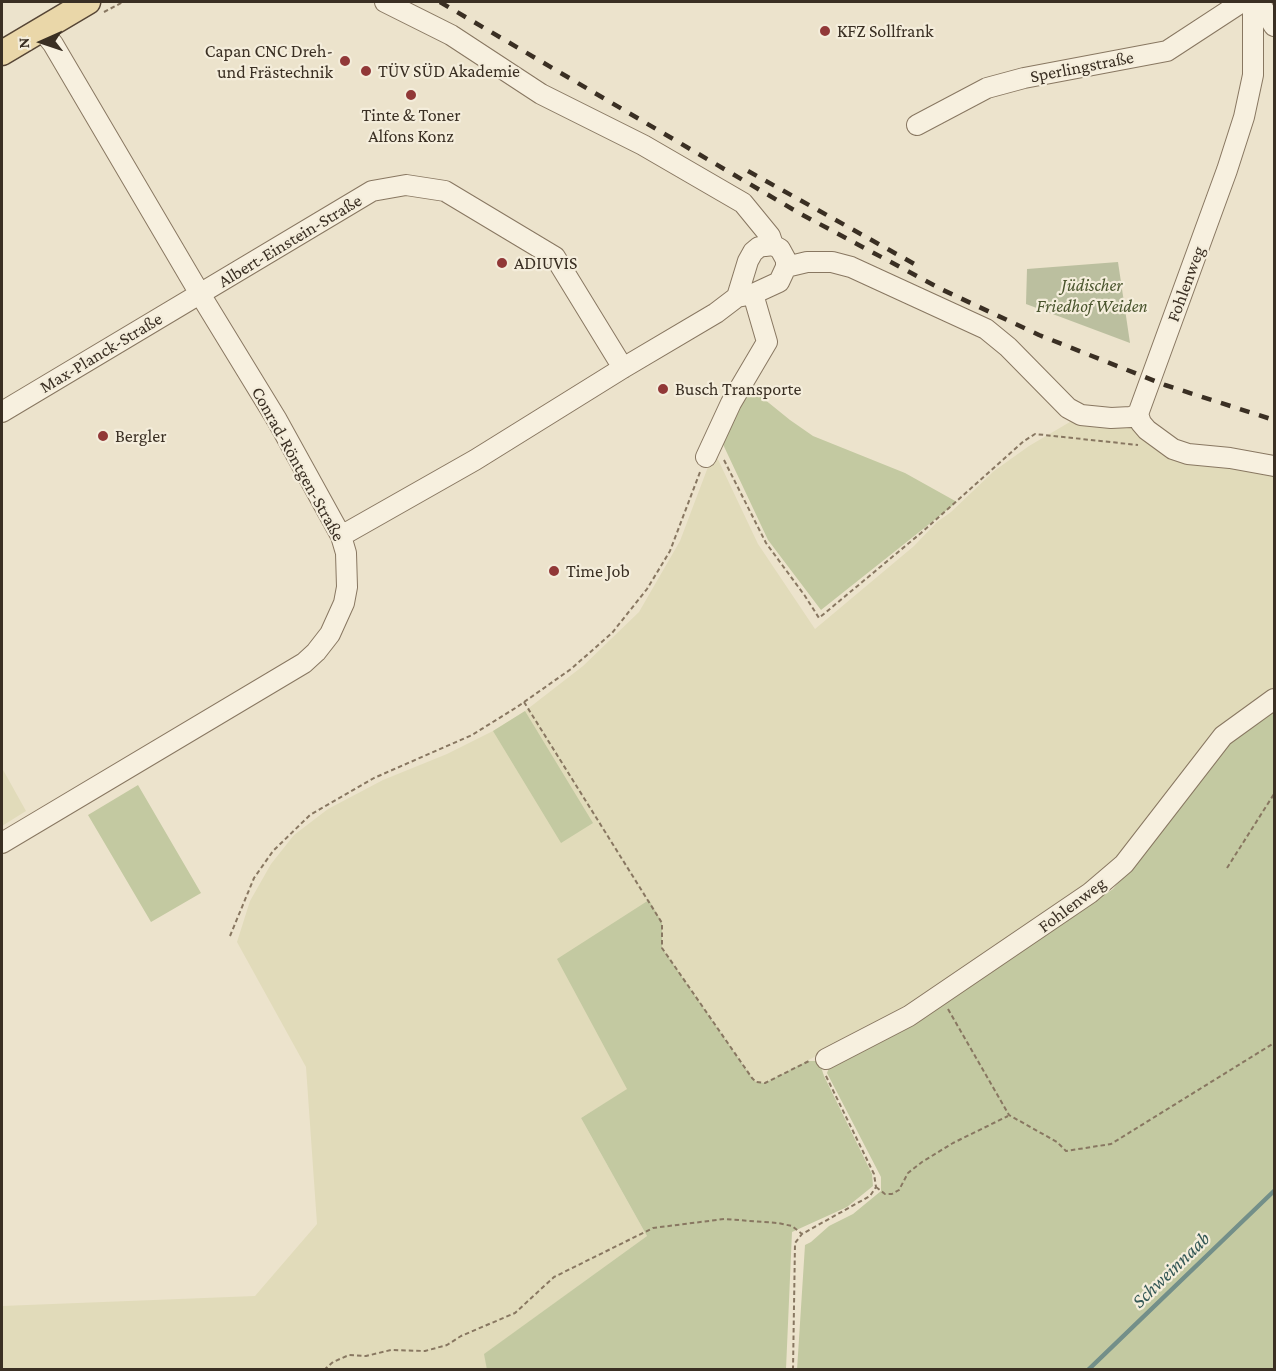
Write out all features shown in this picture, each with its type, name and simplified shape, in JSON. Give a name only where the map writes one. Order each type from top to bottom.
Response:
[{"type":"main road","points":[[2,53],[88,2]]},
{"type":"street","points":[[386,2],[451,35],[541,94],[643,145],[743,202],[770,236],[773,245]]},
{"type":"street","name":"Sperlingstraße","points":[[917,125],[987,88],[1024,78],[1167,51],[1242,2]]},
{"type":"street","name":"Fohlenweg","points":[[1138,414],[1227,170],[1244,117],[1253,75],[1253,2]]},
{"type":"street","points":[[1259,2],[1275,26]]},
{"type":"street","name":"Conrad-Röntgen-Straße","points":[[2,843],[304,663],[330,634],[344,603],[347,586],[346,553],[341,536],[277,420],[53,44],[41,29]]},
{"type":"street","name":"Albert-Einstein-Straße","points":[[200,294],[372,191],[406,185],[446,191],[555,257],[623,368]]},
{"type":"street","points":[[341,536],[475,460],[745,295],[779,282],[786,267],[784,255],[773,245],[759,247],[753,252],[748,261],[745,295],[767,342],[731,403],[710,448]]},
{"type":"street","points":[[786,267],[815,262],[832,262],[851,267],[986,329],[1008,347],[1068,408],[1081,415],[1111,418],[1131,417],[1138,414],[1147,430],[1173,449],[1275,466]]},
{"type":"street","name":"Max-Planck-Straße","points":[[2,412],[200,294]]},
{"type":"street","name":"Fohlenweg","points":[[826,1059],[909,1016],[1090,893],[1124,864],[1224,736],[1275,699]]},
{"type":"path","points":[[710,448],[766,543],[819,618],[1035,434],[1138,445]]},
{"type":"path","points":[[230,936],[254,878],[273,850],[310,815],[374,778],[472,735],[571,669],[612,633],[648,589],[670,551],[710,448]]},
{"type":"path","points":[[524,702],[662,923],[662,948],[752,1078],[756,1082],[765,1083],[807,1061],[826,1059]]},
{"type":"path","points":[[1227,868],[1275,794]]},
{"type":"path","points":[[940,996],[1009,1115],[1057,1142],[1066,1151],[1111,1144],[1275,1043]]},
{"type":"path","points":[[793,1370],[795,1243],[802,1234],[870,1196],[876,1187],[874,1174],[824,1072],[823,1064],[826,1059]]},
{"type":"path","points":[[876,1187],[885,1194],[892,1194],[899,1190],[908,1173],[922,1162],[953,1143],[1009,1115]]},
{"type":"path","points":[[324,1370],[333,1362],[349,1355],[366,1356],[391,1350],[425,1351],[447,1345],[461,1336],[515,1313],[554,1277],[653,1228],[724,1219],[778,1222],[792,1226],[802,1234]]},
{"type":"shaded area","points":[[1075,419],[1128,423],[1172,454],[1274,474],[1274,696],[1095,880],[943,989],[765,1083],[756,1082],[752,1078],[662,948],[662,923],[628,1089],[581,1118],[647,1236],[485,1354],[487,1369],[2,1369],[2,1306],[255,1296],[317,1224],[306,1067],[237,942],[250,901],[271,864],[294,835],[328,809],[383,780],[447,754],[493,731],[525,711],[583,666],[639,612],[680,541],[714,451],[758,544],[815,629],[914,546],[994,471],[1029,446]]},
{"type":"shaded area","points":[[2,768],[26,811],[2,826]]},
{"type":"green space","name":"Jüdischer Friedhof Weiden","points":[[1118,262],[1130,343],[1026,304],[1027,269]]},
{"type":"green space","points":[[748,386],[813,436],[905,473],[957,502],[821,610],[768,540],[720,438]]},
{"type":"green space","points":[[1274,708],[1274,1369],[797,1370],[805,1245],[829,1226],[853,1214],[881,1191],[881,1177],[827,1073],[831,1063],[950,998],[1113,889],[1183,805],[1230,737]]},
{"type":"green space","points":[[525,711],[593,823],[561,843],[493,731]]},
{"type":"green space","points":[[138,785],[201,893],[151,922],[88,815]]},
{"type":"green space","points":[[649,900],[662,923],[662,948],[756,1082],[765,1083],[807,1061],[819,1061],[824,1076],[872,1174],[873,1186],[847,1207],[792,1232],[786,1369],[487,1370],[484,1354],[647,1236],[581,1118],[627,1089],[557,959]]},
{"type":"waterway","name":"Schweinnaab","points":[[1088,1370],[1274,1191]]},
{"type":"railway","points":[[440,2],[799,213],[943,290],[1039,335],[1165,385],[1274,420]]},
{"type":"railway","points":[[748,171],[918,266]]},
{"type":"place","name":"KFZ Sollfrank","points":[[825,31]]},
{"type":"place","name":"Capan CNC Dreh- und Frästechnik","points":[[345,61]]},
{"type":"place","name":"TÜV SÜD Akademie","points":[[366,71]]},
{"type":"place","name":"Tinte & Toner Alfons Konz","points":[[411,95]]},
{"type":"place","name":"ADIUVIS","points":[[502,263]]},
{"type":"place","name":"Busch Transporte","points":[[663,389]]},
{"type":"place","name":"Bergler","points":[[103,436]]},
{"type":"place","name":"Time Job","points":[[554,571]]}]
